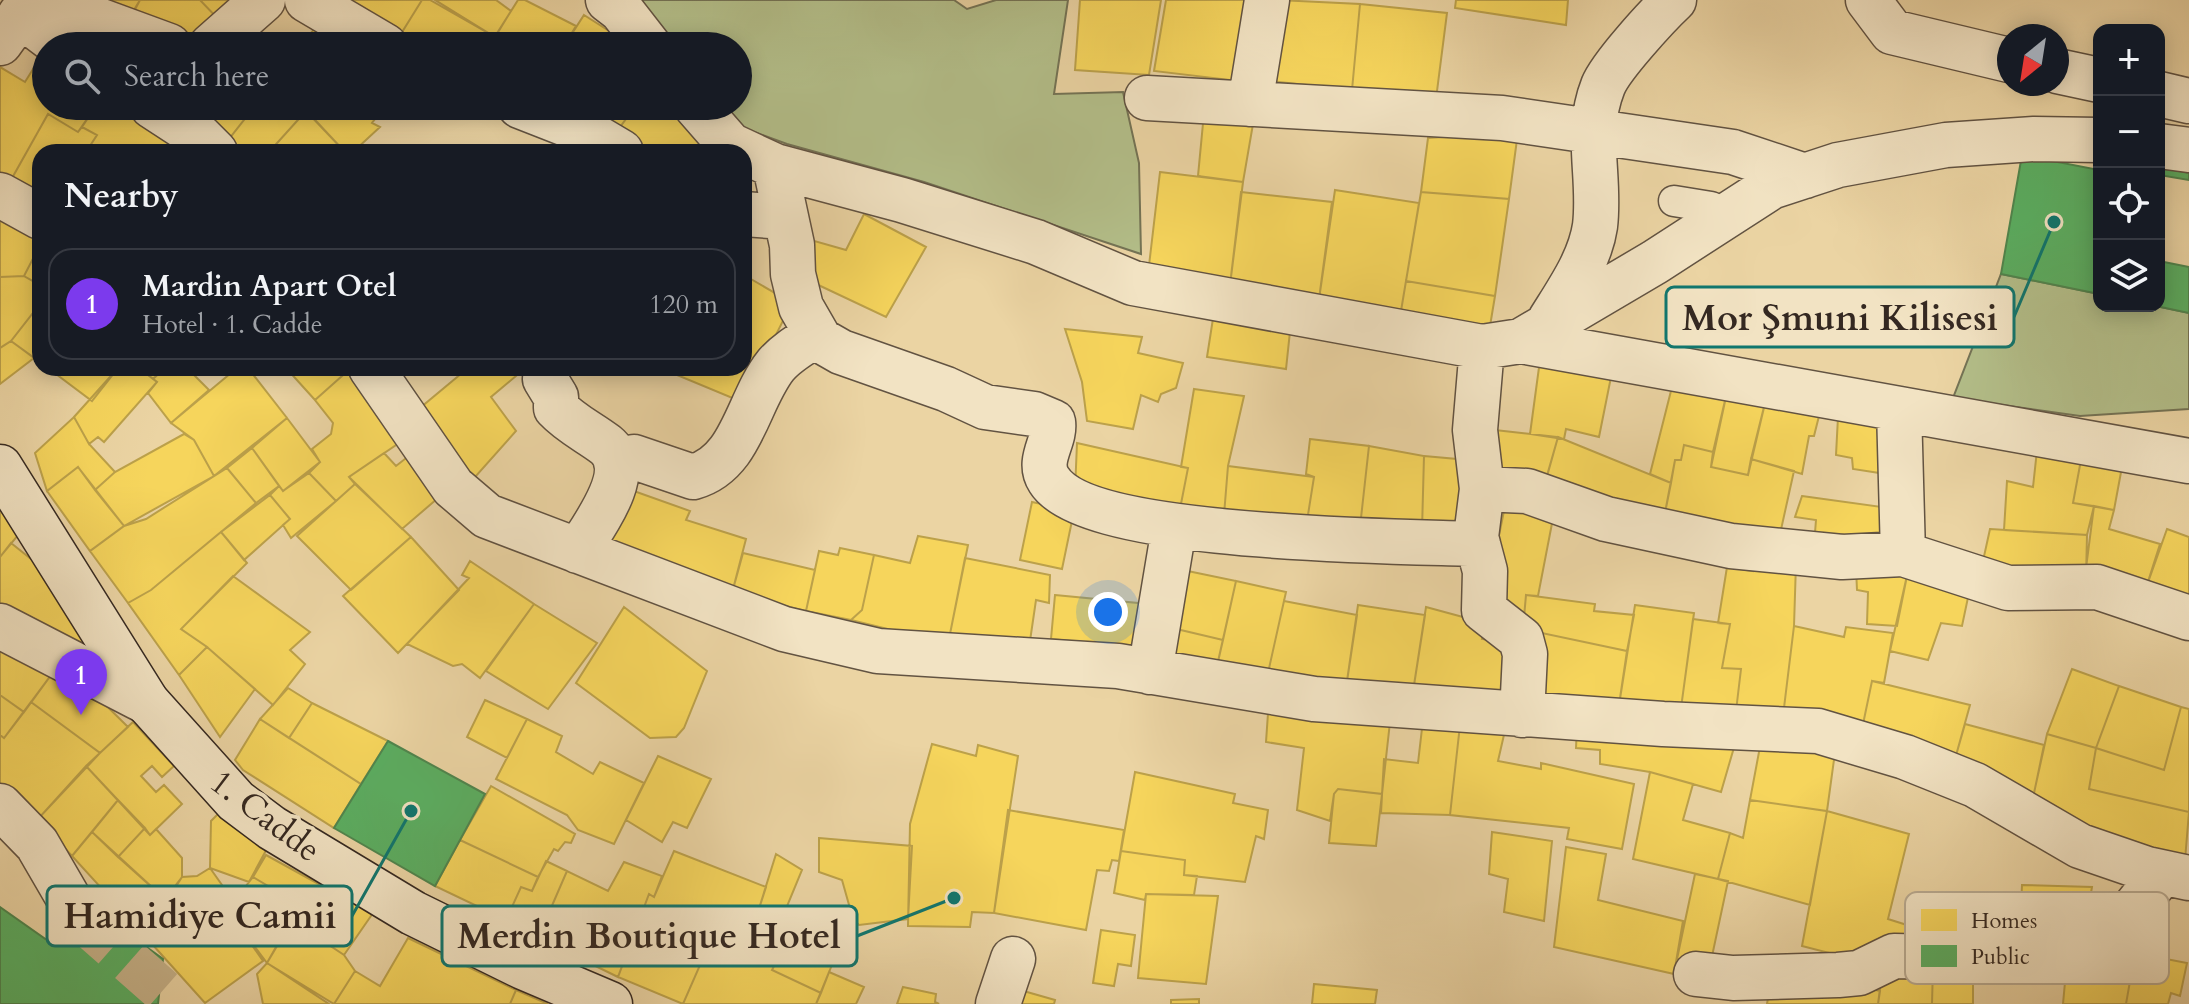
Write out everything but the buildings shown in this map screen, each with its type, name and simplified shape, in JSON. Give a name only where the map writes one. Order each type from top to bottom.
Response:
[{"type":"street","points":[[227,32],[263,0]]},
{"type":"street","points":[[307,0],[361,32]]},
{"type":"street","points":[[608,0],[621,10],[638,32]]},
{"type":"street","points":[[1250,104],[1267,0]]},
{"type":"street","points":[[1522,715],[1525,654],[1521,639],[1484,610],[1485,571],[1478,544],[1482,489],[1475,430],[1516,338],[1579,272],[1595,228],[1596,172],[1591,131],[1604,83],[1674,0]]},
{"type":"street","points":[[1868,0],[1892,32],[1997,57]]},
{"type":"street","points":[[24,15],[44,32]]},
{"type":"street","points":[[24,15],[104,32]]},
{"type":"street","points":[[2069,74],[2093,79]]},
{"type":"street","points":[[2165,95],[2189,101]]},
{"type":"street","points":[[1147,98],[1502,118],[1733,152],[1805,176]]},
{"type":"street","points":[[173,120],[207,144]]},
{"type":"street","points":[[556,120],[608,144]]},
{"type":"street","points":[[708,120],[729,144]]},
{"type":"street","points":[[1516,338],[1729,215],[1771,187],[1838,165],[1946,145],[2034,139],[2093,140]]},
{"type":"street","points":[[2165,147],[2189,150]]},
{"type":"street","points":[[752,155],[775,166],[902,200],[1036,242],[1133,283],[1516,338],[2189,461]]},
{"type":"street","points":[[775,166],[765,216],[801,307],[816,335],[841,352],[946,389],[985,407],[1034,414],[1053,422],[1044,461],[1046,477],[1057,492],[1091,507],[1174,528],[1478,544]]},
{"type":"street","points":[[0,195],[32,213]]},
{"type":"street","points":[[616,462],[634,457],[693,477],[716,466],[742,430],[778,363],[816,335]]},
{"type":"street","points":[[377,376],[453,487],[487,516],[784,629],[878,651],[1118,666],[1314,699],[1522,715],[1818,731],[1905,757],[1975,785],[2080,846],[2176,876]]},
{"type":"street","points":[[546,376],[556,397],[556,408],[575,427],[608,446],[616,462],[614,492],[578,551]]},
{"type":"street","points":[[1899,409],[1903,554]]},
{"type":"street","name":"1. Cadde","points":[[0,467],[147,702],[212,779],[272,828],[413,913],[523,967],[610,1004]]},
{"type":"street","points":[[1482,489],[1527,491],[1606,519],[1731,546],[1842,557],[1903,554],[2008,588],[2097,587],[2189,618]]},
{"type":"street","points":[[1150,672],[1174,528]]},
{"type":"street","points":[[0,626],[147,702]]},
{"type":"street","points":[[0,806],[37,844],[80,918]]},
{"type":"street","points":[[2157,892],[2176,876]]},
{"type":"street","points":[[1696,974],[1733,978],[1848,974],[1859,973],[1894,956],[1905,956]]},
{"type":"street","points":[[998,1004],[1013,959]]},
{"type":"lane","points":[[1674,201],[1711,207],[1729,215]]},
{"type":"green space","points":[[634,0],[954,0],[967,9],[996,0],[1068,0],[1054,94],[1123,92],[1139,163],[1141,254],[924,182],[787,144],[735,125],[731,120],[752,120],[752,32],[662,32]]},
{"type":"green space","points":[[2001,274],[2093,293],[2093,312],[2165,312],[2165,308],[2189,313],[2189,409],[2080,416],[1953,398]]},
{"type":"tunnel","points":[[80,918],[178,1004]]},
{"type":"place","name":"Mor Şmuni Kilisesi","points":[[2054,222]]},
{"type":"place","name":"Mardin Apart Otel","points":[[81,715]]},
{"type":"place","name":"Hamidiye Camii","points":[[411,811]]},
{"type":"place","name":"Merdin Boutique Hotel","points":[[954,898]]}]
